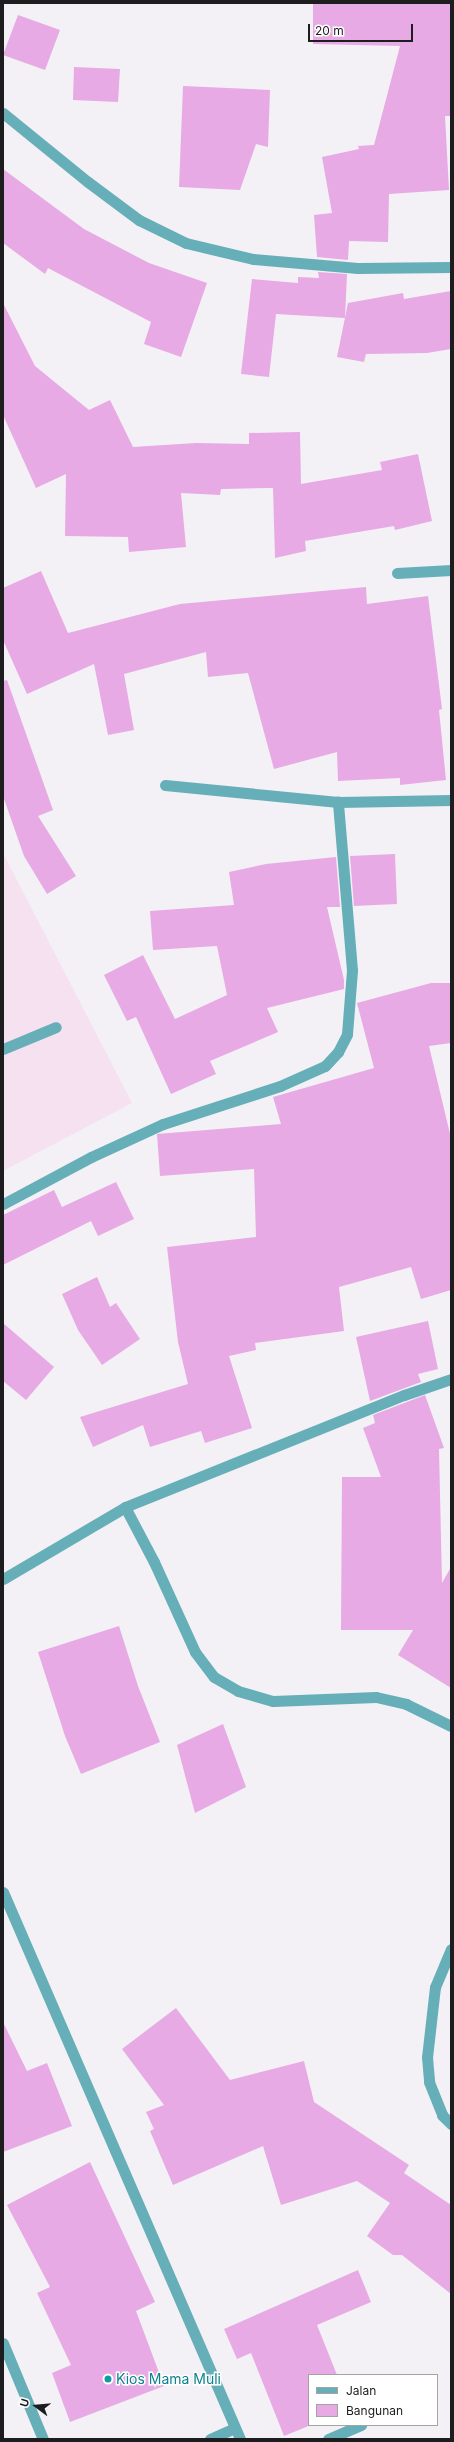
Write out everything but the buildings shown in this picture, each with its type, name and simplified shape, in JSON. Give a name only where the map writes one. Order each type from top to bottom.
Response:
[{"type":"street","points":[[3,113],[88,182],[139,220],[186,243],[253,259],[343,267],[451,267]]},
{"type":"street","points":[[397,573],[451,570]]},
{"type":"street","points":[[165,785],[338,802],[451,800]]},
{"type":"street","points":[[3,1204],[91,1157],[163,1124],[280,1086],[325,1066],[338,1052],[347,1034],[352,970],[338,802]]},
{"type":"street","points":[[3,1049],[56,1027]]},
{"type":"street","points":[[3,1579],[124,1508],[396,1398],[451,1380]]},
{"type":"street","points":[[124,1508],[154,1562],[195,1652],[214,1677],[238,1691],[273,1701],[376,1697],[406,1704],[451,1726]]},
{"type":"street","points":[[3,1892],[240,2439]]},
{"type":"street","points":[[451,1949],[434,1987],[427,2057],[428,2082],[442,2115],[451,2124]]},
{"type":"street","points":[[3,2343],[43,2439]]},
{"type":"street","points":[[328,2439],[359,2426]]},
{"type":"street","points":[[210,2439],[235,2428]]},
{"type":"shaded area","points":[[3,853],[132,1103],[3,1171]]},
{"type":"place","name":"Kios Mama Muli","points":[[108,2379]]}]
